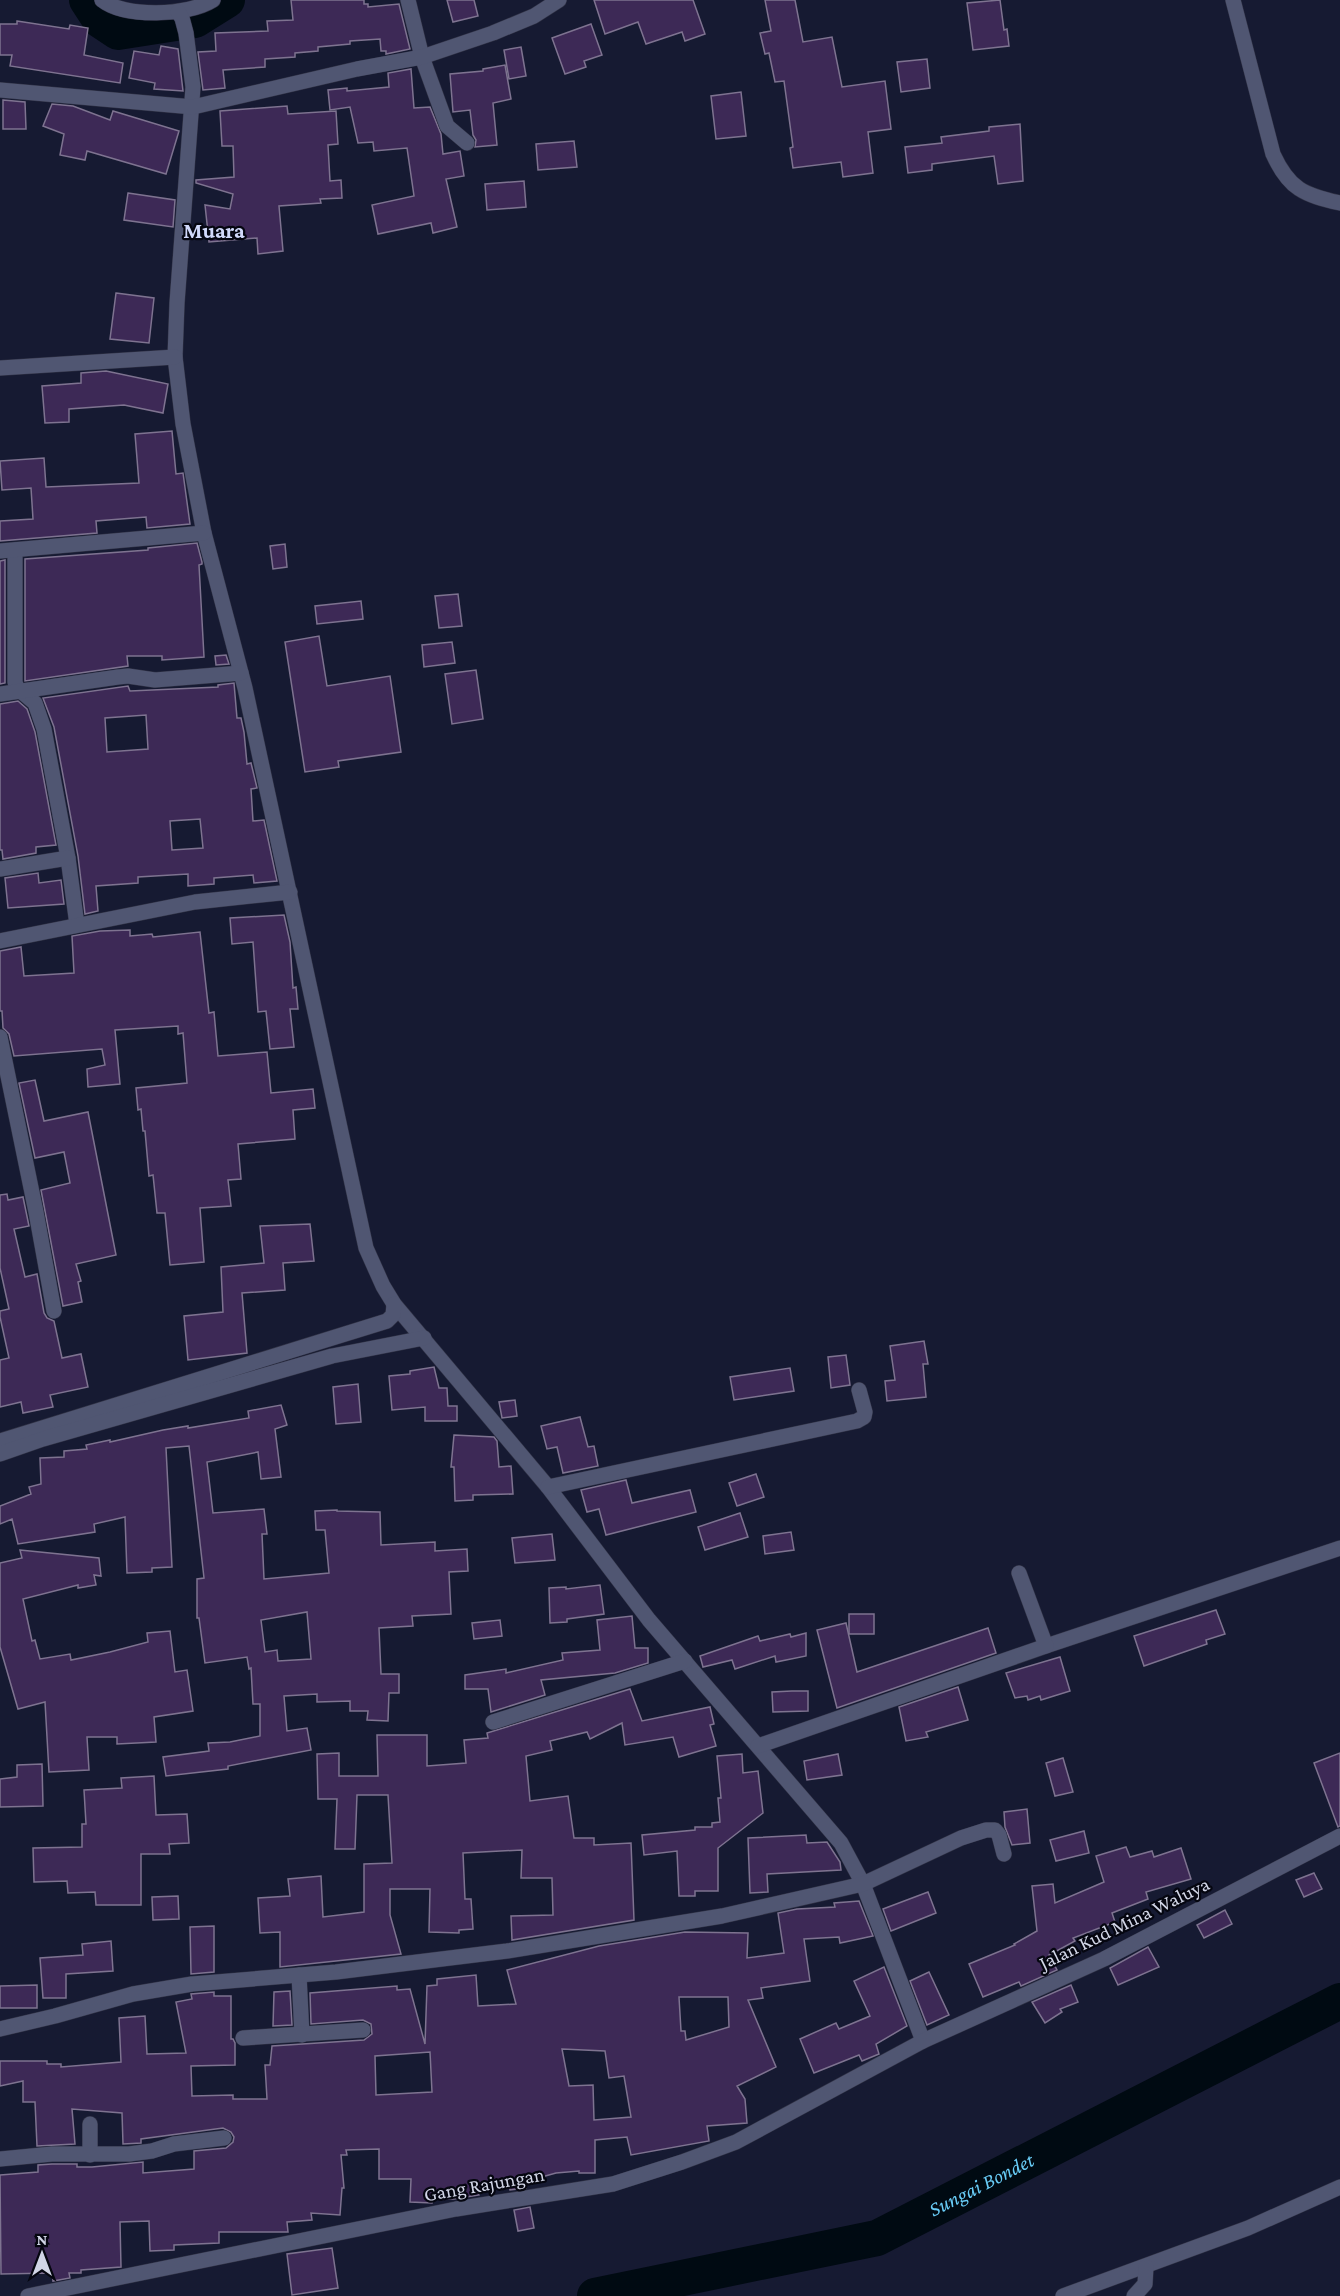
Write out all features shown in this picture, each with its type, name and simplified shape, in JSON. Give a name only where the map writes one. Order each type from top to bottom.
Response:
[{"type":"street","points":[[102,0],[114,7],[182,21],[213,0]]},
{"type":"street","points":[[408,0],[422,57],[447,126],[467,143]]},
{"type":"street","points":[[0,90],[193,107],[357,69],[422,57],[493,33],[534,16],[559,0]]},
{"type":"street","points":[[1233,0],[1273,154],[1282,174],[1294,186],[1319,198],[1340,203]]},
{"type":"street","points":[[182,21],[193,87],[175,357],[183,424],[204,533],[241,673],[366,1248],[382,1286],[394,1304],[548,1487],[650,1620],[841,1843],[863,1884],[923,2041]]},
{"type":"street","points":[[0,368],[175,357]]},
{"type":"street","points":[[77,925],[68,858],[44,729],[35,703],[21,692],[15,682],[8,550],[204,533]]},
{"type":"street","points":[[0,694],[118,676],[155,680],[241,673]]},
{"type":"street","points":[[0,868],[68,858]]},
{"type":"street","points":[[0,941],[195,902],[290,892]]},
{"type":"street","points":[[0,1037],[54,1311]]},
{"type":"street","points":[[0,1454],[328,1349],[387,1321],[393,1316],[394,1304]]},
{"type":"street","points":[[0,1441],[328,1349],[421,1335]]},
{"type":"street","points":[[548,1487],[857,1421],[864,1417],[865,1412],[859,1390]]},
{"type":"street","points":[[758,1746],[1046,1646],[1340,1548]]},
{"type":"street","points":[[1019,1573],[1046,1646]]},
{"type":"street","points":[[493,1722],[685,1661]]},
{"type":"street","points":[[0,2030],[133,1994],[192,1984],[299,1975],[485,1954],[722,1916],[863,1884],[961,1838],[986,1830],[995,1830],[999,1835],[1004,1854]]},
{"type":"street","name":"Jalan Kud Mina Waluya","points":[[923,2041],[1104,1959],[1340,1836]]},
{"type":"street","points":[[299,1975],[302,2035]]},
{"type":"street","points":[[243,2038],[363,2030]]},
{"type":"street","name":"Gang Rajungan","points":[[28,2296],[456,2209],[613,2184],[736,2142],[923,2041]]},
{"type":"street","points":[[90,2124],[90,2155]]},
{"type":"street","points":[[0,2159],[52,2154],[129,2154],[152,2151],[174,2144],[224,2138]]},
{"type":"street","points":[[1063,2296],[1248,2228],[1340,2187]]},
{"type":"street","points":[[1134,2296],[1145,2284],[1146,2267]]},
{"type":"building","points":[[291,0],[364,0],[364,4],[368,4],[368,7],[399,4],[410,49],[386,54],[386,51],[381,51],[380,39],[350,41],[350,44],[318,47],[318,51],[295,53],[295,57],[265,59],[265,67],[223,70],[225,88],[203,90],[198,52],[216,51],[215,33],[268,31],[267,21],[293,20]]},
{"type":"building","points":[[447,0],[474,0],[478,16],[453,22]]},
{"type":"building","points":[[594,0],[693,0],[705,34],[685,41],[682,32],[646,44],[638,22],[605,34]]},
{"type":"building","points":[[765,0],[795,0],[803,42],[832,37],[842,87],[885,81],[891,129],[868,132],[873,173],[843,177],[841,162],[793,168],[790,148],[793,147],[784,81],[775,82],[769,53],[765,54],[760,33],[771,31]]},
{"type":"building","points":[[1000,0],[1004,30],[1007,29],[1009,46],[973,50],[967,3]]},
{"type":"building","points":[[17,21],[69,29],[70,25],[88,28],[84,55],[123,63],[120,83],[10,66],[12,55],[0,55],[0,24],[17,24]]},
{"type":"building","points":[[591,24],[602,55],[584,61],[586,67],[565,74],[552,38]]},
{"type":"building","points":[[161,46],[178,49],[183,91],[154,89],[155,83],[129,78],[134,51],[159,55]]},
{"type":"building","points":[[521,47],[526,76],[509,79],[504,50]]},
{"type":"building","points":[[927,59],[930,88],[901,92],[897,62]]},
{"type":"building","points":[[505,65],[511,99],[493,103],[497,145],[475,147],[476,140],[473,135],[470,110],[453,112],[450,74],[483,71],[483,69]]},
{"type":"building","points":[[411,69],[414,108],[430,107],[441,134],[443,154],[460,151],[464,176],[446,179],[457,227],[433,233],[431,223],[378,234],[372,205],[414,196],[407,148],[374,151],[373,142],[358,143],[350,107],[330,110],[328,90],[347,88],[347,91],[389,87],[388,73]]},
{"type":"building","points":[[741,92],[746,136],[716,139],[711,96]]},
{"type":"building","points":[[3,100],[25,102],[26,129],[3,129]]},
{"type":"building","points":[[52,104],[73,106],[110,120],[113,111],[179,131],[166,174],[87,151],[85,160],[60,155],[64,134],[43,126]]},
{"type":"building","points":[[287,106],[288,114],[336,111],[338,144],[328,145],[330,181],[341,180],[342,198],[320,199],[321,203],[279,206],[283,251],[258,254],[257,238],[209,242],[205,205],[230,209],[233,194],[196,183],[196,180],[234,177],[233,146],[222,146],[220,111]]},
{"type":"building","points":[[1020,124],[1023,181],[998,184],[994,156],[932,164],[932,170],[908,173],[905,147],[942,143],[941,137],[989,131],[989,127]]},
{"type":"building","points":[[574,141],[577,167],[538,170],[536,144]]},
{"type":"building","points":[[524,181],[526,207],[487,210],[485,184]]},
{"type":"building","points":[[128,193],[175,200],[173,227],[124,220]]},
{"type":"building","points":[[116,293],[154,298],[149,343],[110,339]]},
{"type":"building","points":[[106,371],[168,384],[163,413],[124,405],[69,409],[69,422],[45,423],[42,386],[81,383],[81,373]]},
{"type":"building","points":[[172,431],[176,474],[183,473],[190,524],[147,528],[146,517],[96,521],[97,533],[0,541],[0,521],[33,519],[31,488],[2,490],[0,461],[44,458],[46,487],[139,483],[135,434]]},
{"type":"building","points":[[197,543],[202,562],[199,565],[204,657],[162,660],[162,656],[127,656],[128,666],[25,681],[25,559],[148,550],[148,548]]},
{"type":"building","points":[[285,544],[287,567],[273,569],[270,546]]},
{"type":"building","points":[[5,560],[5,683],[0,684],[0,561]]},
{"type":"building","points":[[458,594],[462,626],[439,628],[435,596]]},
{"type":"building","points":[[361,601],[363,619],[317,624],[315,606]]},
{"type":"building","points":[[319,636],[327,686],[390,676],[401,752],[338,761],[339,767],[305,772],[285,642]]},
{"type":"building","points":[[452,642],[455,663],[424,667],[422,645]]},
{"type":"building","points":[[226,655],[229,664],[216,665],[215,656]]},
{"type":"building","points":[[476,670],[483,719],[452,724],[445,674]]},
{"type":"building","points":[[234,683],[237,718],[241,718],[247,764],[251,763],[257,788],[251,789],[253,821],[264,820],[277,881],[254,883],[253,875],[214,878],[214,884],[188,886],[188,874],[138,877],[138,883],[96,886],[98,911],[85,914],[78,856],[54,727],[43,698],[128,686],[130,691],[218,687],[218,685]],"holes":[[[146,715],[148,749],[107,752],[105,718]],[[200,819],[203,848],[172,850],[170,821]]]},
{"type":"building","points":[[18,701],[27,709],[35,732],[56,845],[36,847],[36,853],[3,859],[2,850],[0,850],[0,704]]},
{"type":"building","points":[[38,873],[39,883],[61,880],[64,904],[8,908],[5,878]]},
{"type":"building","points":[[284,915],[290,942],[293,988],[296,987],[298,1009],[290,1009],[294,1047],[270,1049],[266,1011],[258,1012],[253,942],[232,944],[230,918]]},
{"type":"building","points":[[130,930],[130,936],[152,934],[153,937],[200,932],[209,1013],[214,1012],[218,1056],[267,1052],[271,1093],[313,1089],[315,1108],[293,1110],[295,1139],[238,1144],[241,1179],[228,1180],[231,1206],[200,1208],[204,1262],[170,1265],[165,1213],[157,1213],[153,1175],[149,1176],[141,1109],[138,1110],[136,1088],[187,1083],[183,1033],[178,1034],[178,1026],[115,1030],[120,1084],[88,1087],[87,1069],[105,1065],[102,1049],[14,1056],[9,1034],[3,1028],[2,1011],[0,1011],[0,951],[21,947],[24,976],[74,973],[72,936],[100,931]]},
{"type":"building","points":[[35,1080],[44,1121],[88,1112],[116,1255],[76,1264],[81,1281],[78,1282],[82,1302],[63,1306],[41,1190],[70,1183],[64,1152],[35,1158],[19,1083]]},
{"type":"building","points":[[7,1194],[8,1200],[23,1197],[29,1226],[14,1229],[25,1277],[37,1274],[44,1313],[47,1318],[54,1321],[62,1358],[81,1354],[88,1387],[50,1395],[53,1407],[23,1413],[21,1402],[0,1407],[0,1360],[9,1358],[0,1317],[0,1311],[9,1309],[0,1268],[0,1195]]},
{"type":"building","points":[[310,1224],[314,1261],[283,1263],[285,1290],[242,1293],[247,1353],[188,1360],[184,1316],[223,1312],[221,1267],[264,1263],[260,1226]]},
{"type":"building","points":[[924,1341],[928,1364],[923,1364],[926,1397],[887,1401],[885,1381],[895,1380],[890,1346]]},
{"type":"building","points":[[846,1355],[850,1385],[831,1388],[828,1357]]},
{"type":"building","points":[[434,1367],[439,1388],[447,1388],[448,1406],[457,1406],[457,1421],[425,1421],[425,1407],[392,1410],[389,1376],[410,1374],[410,1371]]},
{"type":"building","points":[[790,1368],[794,1391],[734,1400],[730,1377]]},
{"type":"building","points":[[358,1384],[361,1422],[336,1424],[333,1387]]},
{"type":"building","points":[[515,1400],[517,1416],[502,1418],[499,1402]]},
{"type":"building","points":[[281,1405],[287,1425],[275,1429],[281,1477],[261,1479],[258,1452],[207,1462],[213,1513],[264,1509],[267,1534],[262,1534],[264,1579],[329,1573],[325,1530],[316,1530],[315,1511],[337,1510],[380,1512],[381,1545],[435,1542],[435,1551],[467,1549],[468,1571],[449,1572],[451,1614],[412,1616],[413,1626],[379,1628],[381,1674],[399,1674],[399,1693],[389,1693],[388,1721],[367,1720],[368,1711],[350,1711],[350,1701],[317,1702],[317,1694],[284,1696],[287,1731],[307,1728],[311,1750],[228,1766],[228,1769],[166,1776],[163,1757],[209,1751],[208,1743],[230,1742],[260,1736],[260,1704],[253,1704],[251,1668],[249,1669],[247,1657],[205,1663],[199,1618],[197,1618],[197,1579],[204,1578],[189,1446],[166,1448],[172,1567],[152,1568],[152,1572],[127,1573],[125,1517],[94,1524],[95,1532],[18,1544],[12,1519],[0,1524],[0,1506],[31,1494],[29,1487],[41,1484],[40,1458],[64,1457],[64,1451],[87,1449],[86,1445],[110,1440],[110,1442],[163,1430],[249,1418],[248,1411]],"holes":[[[307,1612],[311,1659],[278,1661],[277,1650],[265,1652],[261,1620]]]},
{"type":"building","points":[[580,1417],[588,1447],[594,1446],[598,1466],[563,1473],[557,1447],[547,1449],[541,1426]]},
{"type":"building","points":[[454,1435],[494,1437],[497,1441],[499,1467],[511,1466],[513,1494],[473,1495],[473,1500],[455,1501],[454,1467],[451,1467]]},
{"type":"building","points":[[756,1474],[764,1497],[737,1506],[729,1483]]},
{"type":"building","points":[[626,1480],[632,1503],[690,1490],[696,1512],[606,1535],[599,1509],[587,1512],[581,1490]]},
{"type":"building","points":[[740,1513],[748,1537],[705,1550],[698,1527]]},
{"type":"building","points":[[791,1532],[794,1550],[765,1554],[763,1536]]},
{"type":"building","points":[[552,1534],[555,1560],[515,1563],[512,1538]]},
{"type":"building","points":[[20,1550],[99,1558],[101,1576],[94,1575],[96,1585],[78,1588],[78,1585],[23,1599],[32,1641],[35,1640],[40,1659],[70,1654],[71,1660],[110,1652],[148,1642],[147,1633],[170,1631],[175,1672],[187,1670],[193,1711],[154,1717],[156,1742],[117,1744],[117,1737],[87,1737],[89,1770],[49,1772],[45,1702],[18,1709],[0,1647],[0,1563],[22,1558]]},
{"type":"building","points":[[600,1585],[604,1614],[567,1619],[567,1622],[550,1623],[549,1588],[566,1587],[566,1589]]},
{"type":"building","points":[[1216,1610],[1225,1634],[1206,1640],[1207,1644],[1144,1666],[1134,1636]]},
{"type":"building","points":[[849,1614],[874,1614],[874,1634],[849,1634]]},
{"type":"building","points":[[632,1616],[635,1648],[648,1648],[648,1663],[615,1673],[541,1680],[545,1695],[491,1712],[488,1689],[465,1689],[465,1675],[506,1669],[506,1673],[563,1660],[562,1653],[600,1650],[597,1620]]},
{"type":"building","points":[[500,1620],[502,1636],[474,1639],[472,1623]]},
{"type":"building","points":[[846,1623],[857,1672],[988,1628],[996,1653],[837,1708],[817,1630]]},
{"type":"building","points":[[806,1633],[806,1656],[776,1662],[775,1656],[735,1669],[732,1660],[703,1667],[700,1656],[758,1636],[760,1641]]},
{"type":"building","points":[[1060,1657],[1070,1691],[1041,1700],[1040,1696],[1028,1700],[1027,1696],[1015,1698],[1006,1673]]},
{"type":"building","points":[[958,1687],[968,1720],[926,1732],[928,1737],[906,1741],[899,1707]]},
{"type":"building","points":[[630,1689],[642,1721],[710,1707],[714,1724],[710,1725],[716,1746],[679,1757],[673,1737],[625,1745],[622,1723],[590,1739],[587,1732],[550,1741],[552,1750],[526,1756],[530,1801],[568,1796],[574,1838],[594,1838],[594,1845],[631,1843],[634,1920],[512,1940],[511,1916],[553,1915],[552,1878],[521,1878],[522,1850],[463,1853],[465,1899],[471,1899],[473,1929],[459,1930],[459,1933],[429,1932],[430,1889],[390,1889],[390,1915],[401,1954],[280,1967],[280,1932],[260,1933],[258,1898],[290,1896],[288,1879],[321,1876],[323,1917],[364,1912],[364,1864],[392,1863],[388,1795],[357,1795],[355,1849],[335,1849],[337,1799],[318,1799],[317,1754],[339,1753],[339,1776],[378,1776],[377,1735],[427,1735],[427,1766],[466,1763],[464,1740],[488,1738],[487,1733]]},
{"type":"building","points":[[808,1691],[808,1711],[773,1712],[772,1692]]},
{"type":"building","points":[[1340,1753],[1340,1826],[1338,1827],[1314,1763]]},
{"type":"building","points":[[742,1754],[743,1773],[758,1771],[763,1813],[718,1848],[718,1891],[695,1891],[695,1896],[679,1896],[677,1851],[644,1855],[642,1835],[695,1830],[695,1827],[712,1827],[712,1823],[720,1822],[718,1798],[721,1798],[717,1756]]},
{"type":"building","points":[[838,1754],[842,1775],[807,1780],[804,1761]]},
{"type":"building","points":[[1063,1758],[1073,1792],[1055,1796],[1046,1763]]},
{"type":"building","points":[[42,1764],[43,1806],[0,1807],[0,1779],[17,1777],[17,1765]]},
{"type":"building","points":[[154,1776],[156,1815],[187,1814],[189,1843],[169,1844],[170,1854],[141,1854],[141,1905],[96,1905],[95,1892],[68,1893],[67,1881],[34,1882],[33,1848],[82,1847],[82,1824],[86,1824],[84,1790],[122,1788],[121,1778]]},
{"type":"building","points":[[1027,1809],[1030,1843],[1012,1845],[1005,1827],[1004,1812]]},
{"type":"building","points":[[1084,1831],[1089,1853],[1056,1861],[1050,1840]]},
{"type":"building","points":[[806,1835],[807,1843],[827,1842],[840,1862],[841,1870],[767,1874],[768,1892],[750,1893],[748,1838]]},
{"type":"building","points":[[1126,1847],[1130,1857],[1152,1851],[1154,1857],[1181,1848],[1191,1879],[1146,1892],[1148,1899],[1112,1913],[1115,1922],[1073,1938],[1075,1941],[1049,1955],[1057,1970],[1021,1986],[1019,1982],[983,1997],[969,1964],[1015,1945],[1037,1931],[1032,1886],[1053,1884],[1055,1903],[1104,1882],[1096,1856]]},
{"type":"building","points":[[1314,1873],[1322,1889],[1304,1897],[1296,1880]]},
{"type":"building","points":[[928,1892],[936,1913],[891,1931],[883,1909]]},
{"type":"building","points":[[178,1896],[179,1919],[153,1920],[152,1897]]},
{"type":"building","points":[[859,1901],[873,1936],[840,1943],[839,1937],[804,1939],[810,1981],[761,1988],[763,1998],[748,2000],[776,2067],[737,2086],[745,2099],[747,2123],[707,2126],[709,2141],[631,2155],[627,2137],[595,2140],[595,2173],[579,2173],[579,2171],[556,2173],[525,2183],[526,2188],[510,2190],[509,2184],[478,2191],[479,2195],[454,2199],[432,2199],[432,2203],[410,2202],[411,2179],[379,2179],[379,2149],[346,2150],[347,2155],[341,2155],[344,2188],[342,2188],[340,2215],[311,2213],[312,2220],[287,2222],[288,2232],[219,2232],[219,2243],[174,2245],[174,2250],[150,2251],[149,2221],[120,2222],[121,2267],[81,2270],[81,2273],[69,2273],[70,2278],[53,2281],[52,2273],[1,2274],[0,2175],[38,2172],[38,2165],[52,2164],[77,2164],[77,2167],[92,2167],[143,2162],[143,2173],[194,2169],[194,2151],[226,2148],[233,2142],[234,2137],[231,2132],[223,2128],[141,2139],[141,2143],[123,2144],[122,2113],[72,2109],[75,2144],[37,2146],[35,2102],[23,2102],[23,2081],[0,2086],[0,2061],[47,2061],[47,2064],[61,2064],[61,2067],[121,2062],[119,2018],[145,2016],[147,2054],[186,2053],[176,2002],[192,1999],[191,1994],[214,1992],[214,1996],[231,1996],[231,2039],[235,2043],[235,2065],[191,2066],[192,2096],[233,2095],[233,2099],[267,2099],[265,2065],[270,2065],[272,2046],[364,2040],[372,2034],[371,2024],[363,2020],[311,2024],[310,1993],[397,1986],[397,1990],[410,1989],[425,2044],[427,1986],[437,1985],[437,1979],[476,1975],[478,2006],[516,2004],[507,1970],[599,1946],[685,1932],[748,1933],[747,1958],[784,1953],[778,1913],[797,1909],[835,1907],[834,1903]],"holes":[[[679,1997],[728,1997],[729,2027],[686,2040],[685,2031],[681,2031]],[[562,2049],[605,2051],[609,2078],[624,2076],[631,2117],[594,2120],[593,2085],[569,2086]],[[430,2052],[432,2092],[376,2095],[375,2056]]]},
{"type":"building","points":[[1225,1910],[1232,1924],[1204,1938],[1197,1925]]},
{"type":"building","points":[[214,1926],[214,1972],[191,1974],[190,1927]]},
{"type":"building","points":[[111,1941],[113,1971],[66,1974],[66,1998],[43,1998],[40,1958],[83,1955],[82,1944]]},
{"type":"building","points":[[1148,1947],[1159,1967],[1118,1985],[1110,1968]]},
{"type":"building","points":[[884,1967],[907,2026],[876,2044],[879,2054],[862,2061],[859,2055],[814,2073],[800,2039],[836,2023],[839,2029],[870,2016],[854,1981]]},
{"type":"building","points":[[929,1972],[949,2015],[927,2025],[910,1981]]},
{"type":"building","points":[[37,1985],[37,2008],[0,2008],[0,1986]]},
{"type":"building","points":[[1071,1985],[1078,2002],[1060,2009],[1062,2012],[1045,2023],[1032,2002]]},
{"type":"building","points":[[290,1991],[292,2025],[273,2026],[274,1992]]},
{"type":"building","points":[[530,2207],[534,2228],[518,2231],[514,2210]]},
{"type":"building","points":[[332,2248],[338,2288],[292,2295],[287,2254]]},
{"type":"waterway","points":[[87,0],[100,20],[118,32],[195,20],[227,0]]},
{"type":"waterway","name":"Sungai Bondet","points":[[595,2296],[877,2238],[1340,2001]]},
{"type":"district","name":"Muara","points":[[214,230]]}]
